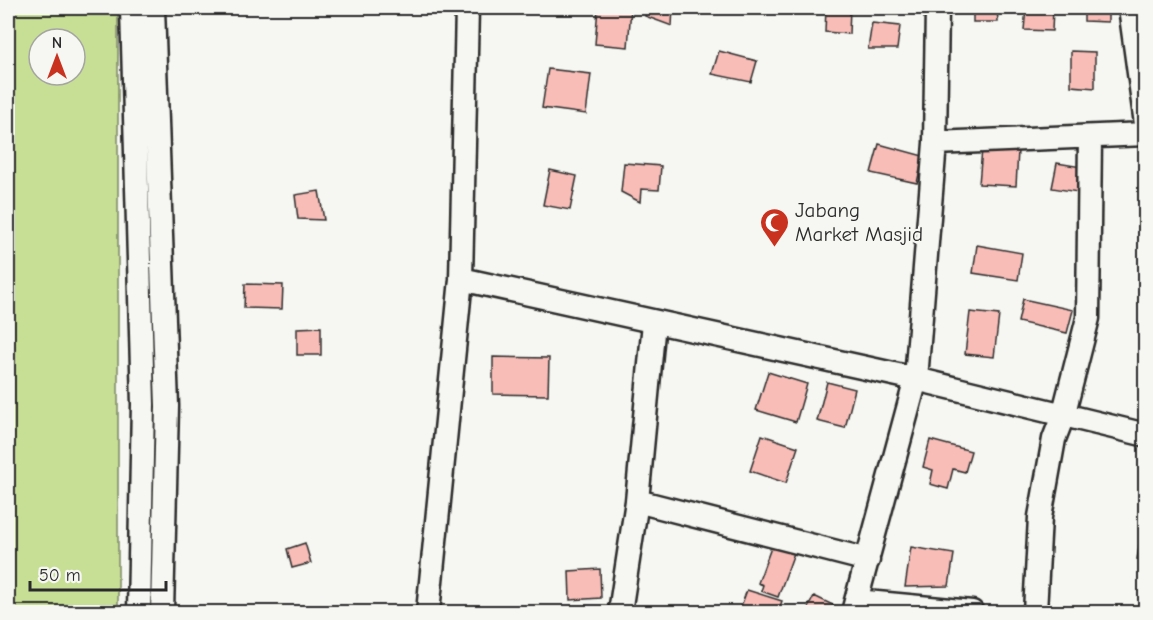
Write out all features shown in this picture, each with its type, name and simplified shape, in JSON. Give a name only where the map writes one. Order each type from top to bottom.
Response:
[{"type":"street","points":[[132,8],[144,404],[139,612]]},
{"type":"street","points":[[153,8],[167,406],[162,612]]},
{"type":"street","points":[[428,612],[461,279],[467,8]]},
{"type":"street","points":[[937,8],[935,143],[916,379],[855,607],[972,612]]},
{"type":"street","points":[[1130,8],[1146,124]]},
{"type":"street","points":[[935,143],[1146,134]]},
{"type":"street","points":[[1035,612],[1041,517],[1054,439],[1063,416],[1088,318],[1090,137]]},
{"type":"street","points":[[461,279],[916,379],[1146,435]]},
{"type":"street","points":[[620,612],[637,501],[654,322]]},
{"type":"street","points":[[637,501],[867,560]]},
{"type":"green space","points":[[8,8],[118,8],[118,612],[8,612]]},
{"type":"building","points":[[598,8],[631,8],[628,47],[595,44]]},
{"type":"building","points":[[646,8],[673,8],[672,26],[645,16]]},
{"type":"building","points":[[826,8],[850,8],[849,34],[825,32]]},
{"type":"building","points":[[973,8],[997,8],[998,22],[973,22]]},
{"type":"building","points":[[1026,8],[1053,8],[1052,31],[1024,30]]},
{"type":"building","points":[[1084,8],[1108,8],[1108,22],[1084,21]]},
{"type":"building","points":[[872,23],[900,26],[897,49],[868,49]]},
{"type":"building","points":[[719,51],[757,61],[751,82],[712,74]]},
{"type":"building","points":[[1071,51],[1095,52],[1095,88],[1071,86]]},
{"type":"building","points":[[548,69],[591,74],[586,114],[542,108]]},
{"type":"building","points":[[879,144],[923,156],[917,183],[871,173]]},
{"type":"building","points":[[982,149],[1018,151],[1016,186],[979,184]]},
{"type":"building","points":[[624,163],[661,166],[659,190],[641,189],[640,202],[621,192]]},
{"type":"building","points":[[1057,163],[1088,168],[1084,193],[1052,188]]},
{"type":"building","points":[[550,170],[577,176],[570,210],[543,205]]},
{"type":"building","points":[[319,191],[324,220],[298,219],[295,195]]},
{"type":"building","points":[[977,245],[1022,253],[1018,280],[973,273]]},
{"type":"building","points":[[245,284],[283,285],[282,309],[244,308]]},
{"type":"building","points":[[1023,299],[1073,310],[1067,333],[1018,322]]},
{"type":"building","points":[[970,312],[999,315],[994,357],[965,354]]},
{"type":"building","points":[[321,327],[321,355],[297,355],[297,328]]},
{"type":"building","points":[[493,357],[549,358],[548,395],[493,394]]},
{"type":"building","points":[[768,372],[807,384],[796,422],[756,410]]},
{"type":"building","points":[[827,382],[855,389],[845,428],[817,421]]},
{"type":"building","points":[[762,435],[798,447],[786,483],[750,471]]},
{"type":"building","points":[[930,440],[971,451],[965,472],[953,469],[948,489],[930,484],[933,470],[923,467]]},
{"type":"building","points":[[1143,523],[1146,524],[1146,560],[1137,559]]},
{"type":"building","points":[[305,543],[311,563],[292,568],[287,549]]},
{"type":"building","points":[[772,545],[794,553],[778,597],[761,591],[763,585],[758,583]]},
{"type":"building","points":[[911,547],[954,554],[949,586],[905,587]]},
{"type":"building","points":[[600,569],[601,598],[570,600],[569,571]]},
{"type":"building","points":[[747,590],[782,601],[778,612],[739,612]]},
{"type":"building","points":[[814,596],[839,608],[836,612],[806,612]]},
{"type":"place","name":"Jabang Market Masjid","points":[[774,248]]}]
